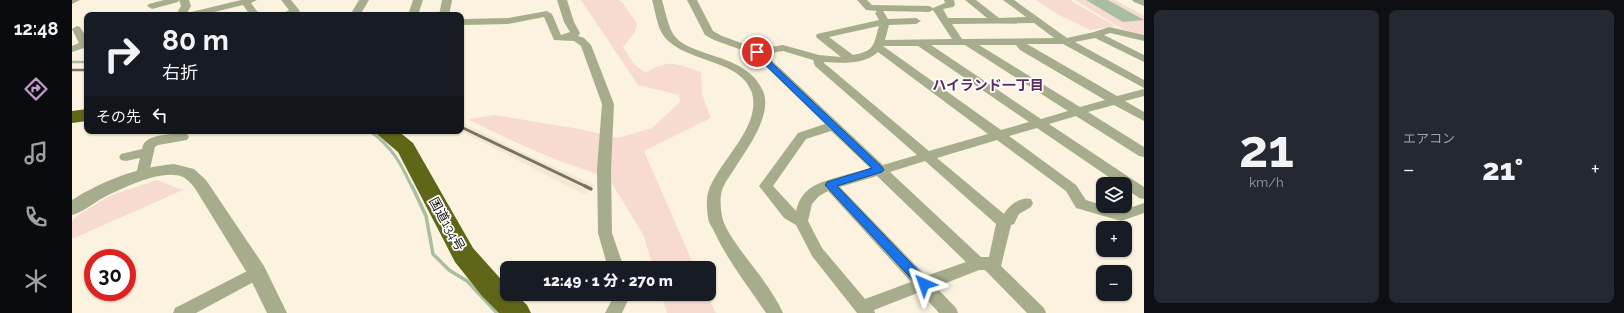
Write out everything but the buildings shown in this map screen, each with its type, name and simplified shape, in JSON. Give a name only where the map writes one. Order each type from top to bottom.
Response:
[{"type":"highway","points":[[72,117],[84,116]]},
{"type":"highway","name":"国道134号","points":[[389,134],[406,148],[464,255],[491,288],[517,313]]},
{"type":"street","points":[[152,6],[176,0]]},
{"type":"street","points":[[183,12],[186,6],[184,0]]},
{"type":"street","points":[[286,0],[295,11],[293,12]]},
{"type":"street","points":[[357,12],[364,0]]},
{"type":"street","points":[[414,12],[418,0]]},
{"type":"street","points":[[445,12],[448,0]]},
{"type":"street","points":[[562,0],[569,22],[575,34],[569,37]]},
{"type":"street","points":[[657,0],[667,33],[674,41],[686,49],[721,61],[736,69],[749,78],[757,91],[759,111],[747,140],[720,178],[714,194],[715,218],[725,239],[775,313]]},
{"type":"street","points":[[692,0],[709,33],[718,38],[757,52],[879,170],[1038,313]]},
{"type":"street","points":[[862,0],[869,8],[929,9]]},
{"type":"street","points":[[949,0],[950,5],[937,8],[945,21],[964,43],[1078,111],[1144,153]]},
{"type":"street","points":[[970,0],[996,20]]},
{"type":"street","points":[[1008,0],[1065,41],[1144,85]]},
{"type":"street","points":[[1138,0],[1144,3]]},
{"type":"street","points":[[202,12],[248,1],[254,12]]},
{"type":"street","points":[[465,21],[508,21],[547,14],[558,38],[569,37],[582,40],[586,45],[608,104],[604,169],[605,234],[614,261]]},
{"type":"street","points":[[757,52],[783,48],[818,58],[845,60],[869,55],[879,45],[883,18]]},
{"type":"street","points":[[851,59],[821,36],[883,18],[916,22]]},
{"type":"street","points":[[945,21],[1035,20]]},
{"type":"street","points":[[508,21],[517,29]]},
{"type":"street","points":[[553,25],[569,22]]},
{"type":"street","points":[[77,29],[84,42]]},
{"type":"street","points":[[879,45],[1065,41],[1096,35],[1109,30],[1144,38]]},
{"type":"street","points":[[1096,35],[1144,59]]},
{"type":"street","points":[[1020,42],[1024,48],[1144,117]]},
{"type":"street","points":[[922,44],[1144,194]]},
{"type":"street","points":[[879,45],[997,135],[1071,188],[1081,204],[1121,216],[1144,208]]},
{"type":"street","points":[[72,49],[84,46]]},
{"type":"street","points":[[818,58],[819,64],[1004,222]]},
{"type":"street","points":[[801,221],[805,203],[814,192],[830,185],[1144,92]]},
{"type":"street","points":[[833,126],[802,136],[766,186],[788,214],[801,221],[817,252],[864,310],[924,284],[983,264],[995,263],[1004,222]]},
{"type":"street","points":[[143,174],[148,145],[155,141],[183,137]]},
{"type":"street","points":[[126,157],[148,152]]},
{"type":"street","points":[[72,209],[82,202],[110,188],[143,174],[166,169],[185,172],[196,178],[258,272],[277,313]]},
{"type":"street","points":[[830,185],[950,313]]},
{"type":"street","points":[[1004,222],[1009,220],[1013,211],[1026,204]]},
{"type":"street","points":[[181,313],[258,272]]},
{"type":"street","points":[[613,313],[619,301]]},
{"type":"shaded area","points":[[581,0],[619,0],[623,3],[637,24],[635,32],[623,47],[634,64],[645,73],[660,65],[667,64],[679,65],[701,72],[702,94],[711,118],[644,151],[692,261],[651,261],[644,236],[608,177],[536,151],[468,119],[495,115],[579,129],[618,138],[652,128],[680,102],[679,95],[638,85]]},
{"type":"shaded area","points":[[1036,0],[1070,0],[1115,26],[1090,30],[1057,14]]},
{"type":"shaded area","points":[[1075,0],[1115,0],[1144,16],[1144,35],[1124,30]]},
{"type":"shaded area","points":[[1086,0],[1108,0],[1144,20],[1123,22]]},
{"type":"shaded area","points":[[464,123],[594,185],[586,195],[464,133]]},
{"type":"shaded area","points":[[157,180],[183,190],[72,239],[72,222],[74,218],[109,196]]},
{"type":"shaded area","points":[[663,301],[710,301],[716,313],[667,313]]},
{"type":"waterway","points":[[72,62],[84,62]]},
{"type":"waterway","points":[[374,134],[385,143],[395,156],[412,187]]},
{"type":"waterway","points":[[412,186],[426,216],[433,254],[449,270],[467,281],[497,313]]},
{"type":"railway","points":[[72,70],[84,70]]},
{"type":"railway","points":[[464,128],[587,187]]},
{"type":"railway","points":[[587,187],[591,189]]},
{"type":"district","name":"ハイランド一丁目","points":[[988,85]]},
{"type":"route","points":[[757,52],[879,170],[830,185],[924,284]]}]
